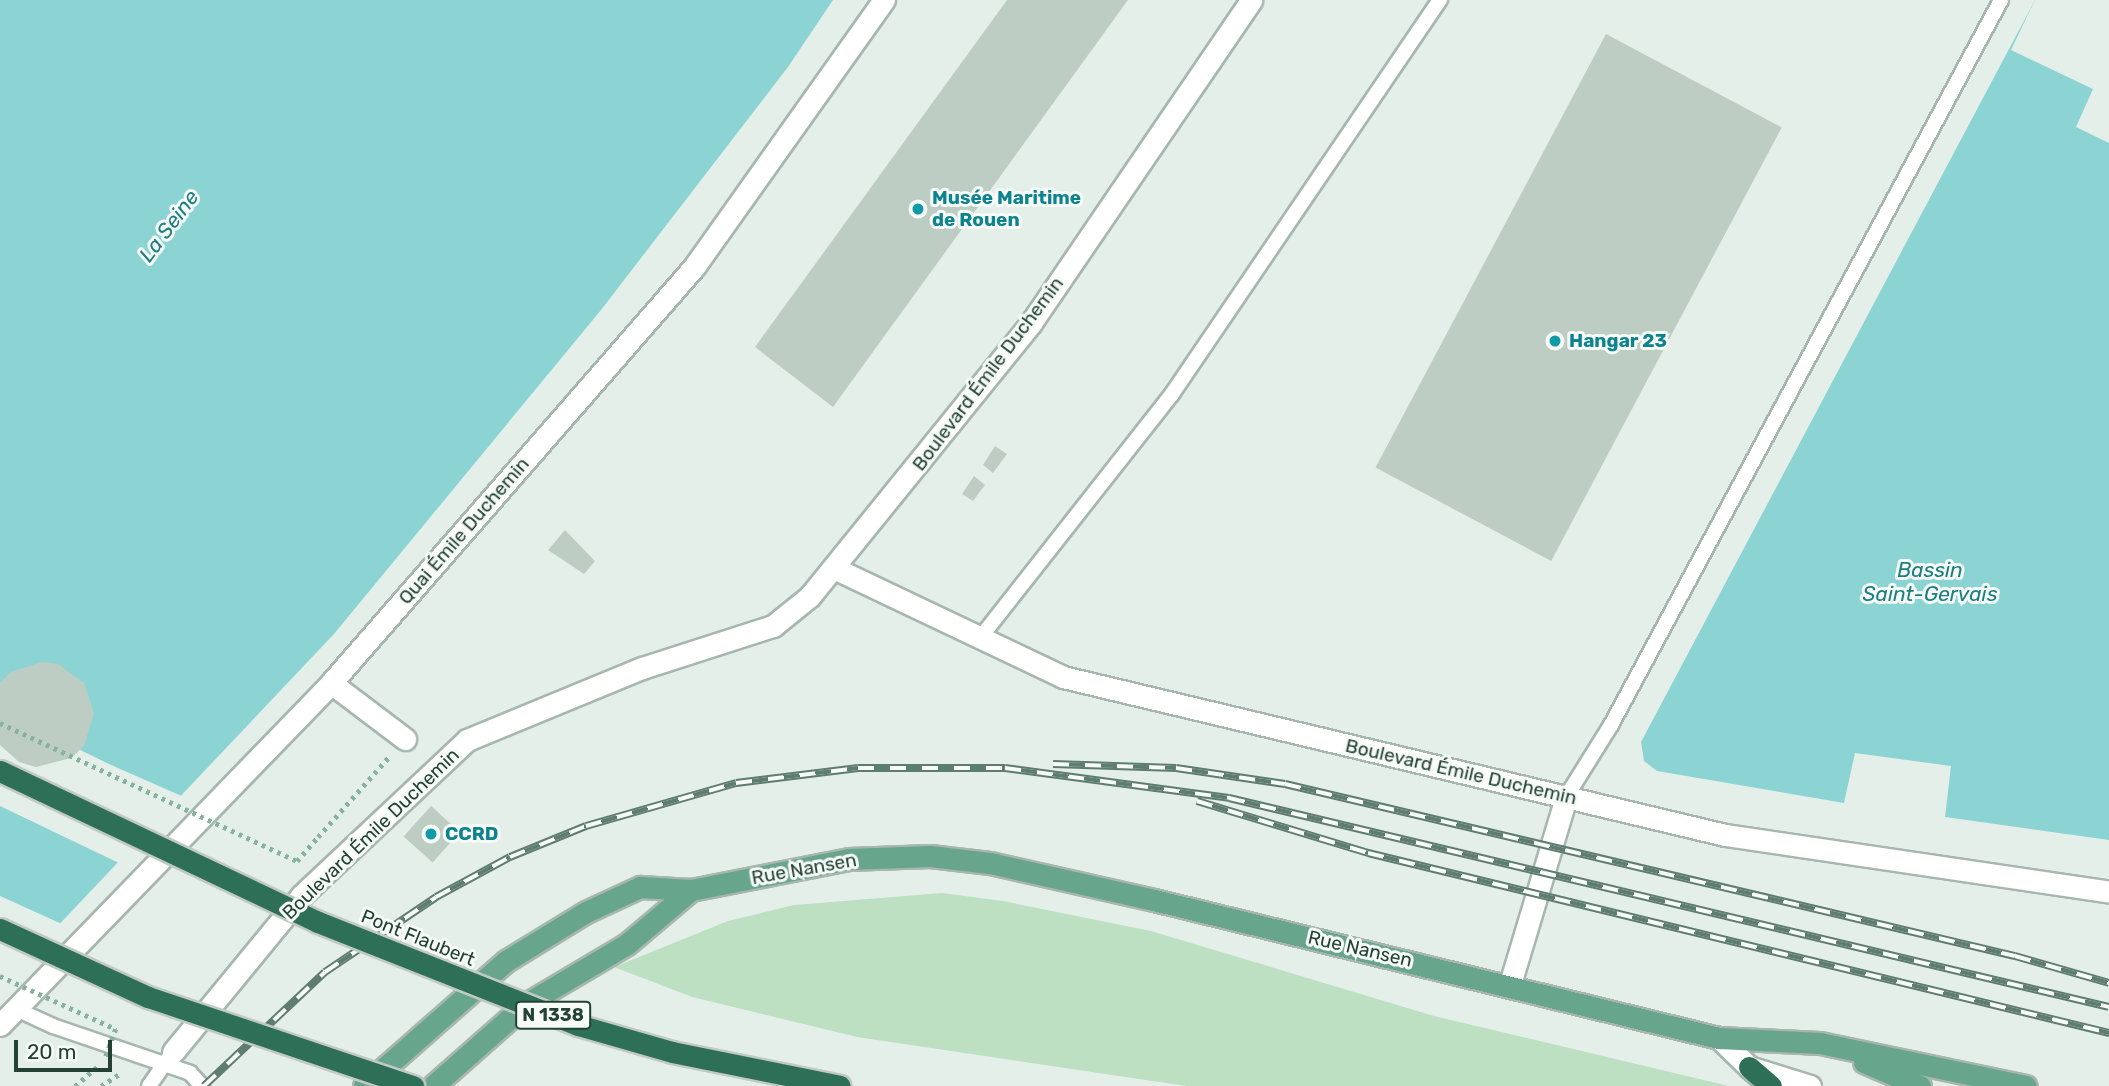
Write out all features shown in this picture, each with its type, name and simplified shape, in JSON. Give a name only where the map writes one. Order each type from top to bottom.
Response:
[{"type":"highway","name":"Pont Flaubert","points":[[0,771],[318,922],[578,1025],[672,1052],[840,1086]]},
{"type":"highway","points":[[0,929],[148,997],[413,1086]]},
{"type":"highway","points":[[1749,1067],[1771,1086]]},
{"type":"main road","name":"Rue Nansen","points":[[363,1086],[506,961],[586,912],[640,887],[691,890],[849,859],[930,856],[990,863],[1510,984],[1719,1038],[1820,1043],[2026,1086]]},
{"type":"main road","name":"Rue Nansen","points":[[433,1086],[526,1004],[627,944],[691,890]]},
{"type":"main road","points":[[1820,1043],[1920,1086]]},
{"type":"street","name":"Quai Émile Duchemin","points":[[0,1026],[331,683],[694,267],[884,0]]},
{"type":"street","name":"Boulevard Émile Duchemin","points":[[169,1058],[302,895],[467,740],[642,668],[773,626],[836,569],[1031,323],[1251,0]]},
{"type":"street","name":"Boulevard Émile Duchemin","points":[[836,569],[1063,677],[1725,835],[2109,892]]},
{"type":"street","points":[[331,683],[405,739]]},
{"type":"street","points":[[1510,984],[1566,797]]},
{"type":"street","points":[[1719,1038],[1749,1067],[1810,1086]]},
{"type":"lane","points":[[980,638],[1172,394],[1440,0]]},
{"type":"lane","points":[[1566,797],[1612,725],[2001,0]]},
{"type":"lane","points":[[16,1009],[53,1026],[169,1058],[190,1073],[202,1086]]},
{"type":"lane","points":[[149,1086],[169,1058]]},
{"type":"path","points":[[0,723],[297,861],[405,739]]},
{"type":"path","points":[[0,976],[116,1030],[105,1059],[75,1086]]},
{"type":"path","points":[[102,1086],[131,1068]]},
{"type":"green space","points":[[942,893],[1003,901],[1151,931],[1434,1016],[1729,1086],[1186,1086],[857,1037],[692,997],[614,967],[728,921],[794,905]]},
{"type":"water","name":"La Seine","points":[[0,0],[833,0],[788,67],[601,310],[334,634],[0,987]]},
{"type":"water","name":"Bassin Saint-Gervais","points":[[2035,0],[2109,0],[2109,840],[1945,817],[1951,766],[1855,753],[1844,803],[1657,771],[1644,761],[1641,742]]},
{"type":"pier","points":[[2035,0],[2109,0],[2109,143],[2076,127],[2093,89],[2011,50]]},
{"type":"pier","points":[[0,711],[184,797],[121,864],[0,806]]},
{"type":"pier","points":[[0,896],[64,925],[3,989],[0,987]]},
{"type":"building","name":"Musée Maritime de Rouen","points":[[1007,0],[1128,0],[833,407],[755,347]]},
{"type":"building","name":"Hangar 23","points":[[1606,34],[1782,127],[1551,561],[1375,468]]},
{"type":"building","points":[[995,446],[1007,454],[993,473],[983,465]]},
{"type":"building","points":[[974,476],[985,485],[973,501],[962,494]]},
{"type":"building","points":[[565,530],[595,561],[584,574],[548,550]]},
{"type":"building","points":[[42,662],[58,664],[84,683],[94,713],[84,746],[71,758],[36,767],[19,762],[0,745],[0,683],[11,672]]},
{"type":"building","name":"CCRD","points":[[431,806],[460,832],[433,863],[404,836]]},
{"type":"railway","points":[[1053,764],[1176,768],[1285,784],[2015,956],[2109,983]]},
{"type":"railway","points":[[204,1086],[325,972],[436,897],[510,857],[586,826],[736,783],[858,768],[1005,768],[1229,798],[2109,1007]]},
{"type":"railway","points":[[1197,801],[1368,853],[2109,1033]]},
{"type":"place","name":"Musée Maritime de Rouen","points":[[918,209]]},
{"type":"place","name":"Hangar 23","points":[[1555,341]]},
{"type":"place","name":"CCRD","points":[[431,834]]}]
